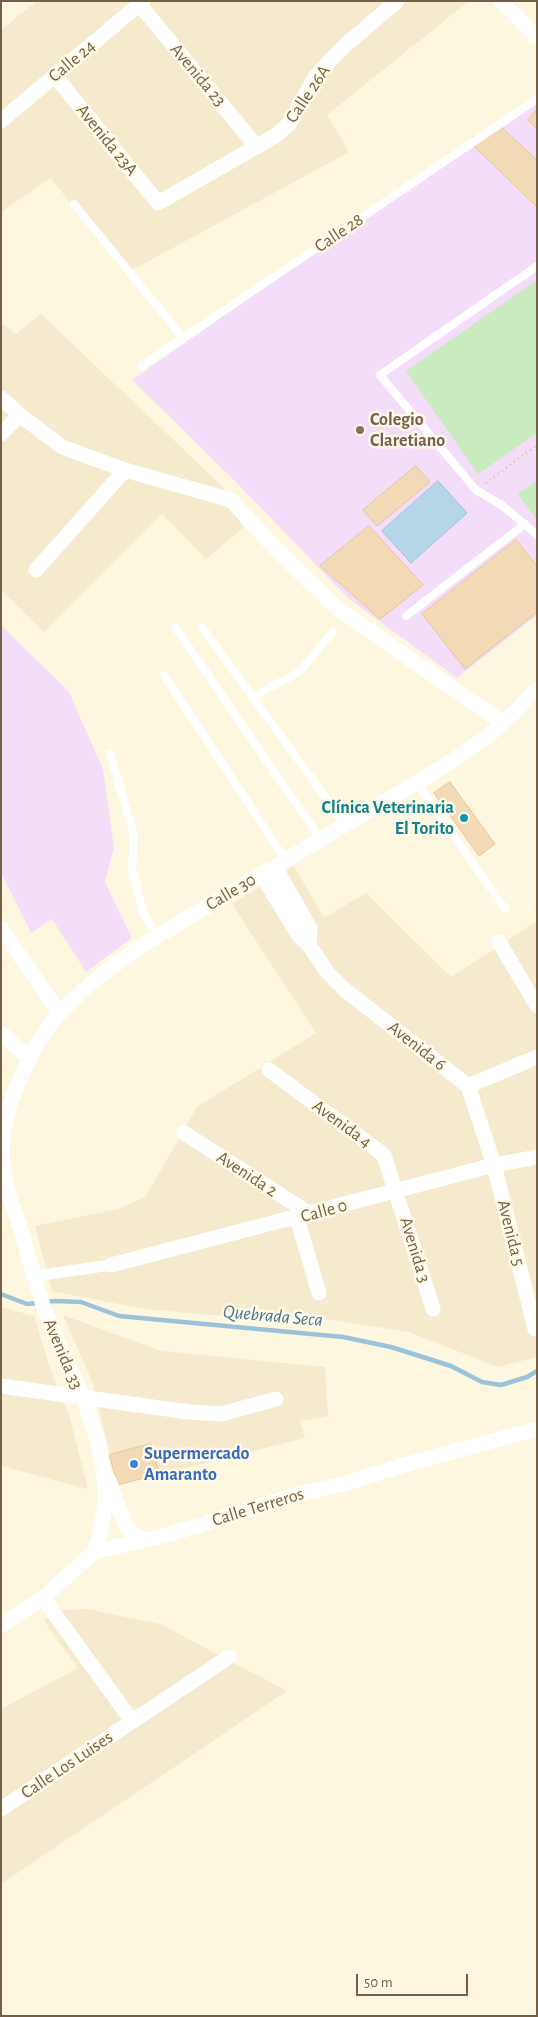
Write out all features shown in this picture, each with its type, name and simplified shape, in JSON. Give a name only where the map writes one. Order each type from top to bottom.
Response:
[{"type":"street","name":"Calle 26A","points":[[158,203],[275,136],[289,124],[316,76],[342,48],[397,1]]},
{"type":"street","points":[[501,1],[537,37]]},
{"type":"street","name":"Avenida 23","points":[[141,3],[257,147]]},
{"type":"street","name":"Calle 24","points":[[1,121],[141,3]]},
{"type":"street","name":"Avenida 23A","points":[[55,76],[158,203]]},
{"type":"street","points":[[1,398],[62,447],[98,462],[231,500],[274,547],[338,609],[503,723]]},
{"type":"street","points":[[1,434],[20,415]]},
{"type":"street","points":[[36,570],[125,470]]},
{"type":"street","name":"Calle 30","points":[[2,1157],[3,1136],[8,1111],[42,1034],[59,1013],[80,993],[114,964],[156,936],[346,826],[463,754],[503,723],[537,690]]},
{"type":"street","name":"Avenida 6","points":[[280,864],[310,928],[309,945]]},
{"type":"street","name":"Avenida 6","points":[[261,874],[299,936],[309,945],[327,972],[345,990],[468,1086]]},
{"type":"street","points":[[1,928],[59,1013]]},
{"type":"street","points":[[499,942],[537,1006]]},
{"type":"street","points":[[2,1034],[30,1060]]},
{"type":"street","points":[[494,1166],[468,1086],[537,1056]]},
{"type":"street","name":"Avenida 4","points":[[269,1070],[384,1155],[397,1192]]},
{"type":"street","name":"Avenida 2","points":[[184,1133],[303,1216]]},
{"type":"street","name":"Avenida 33","points":[[2,1157],[6,1184],[46,1314],[93,1423],[103,1466],[106,1499],[102,1531],[94,1552]]},
{"type":"street","name":"Calle 0","points":[[111,1265],[494,1166],[537,1157]]},
{"type":"street","name":"Avenida 5","points":[[494,1166],[535,1329]]},
{"type":"street","name":"Avenida 3","points":[[397,1192],[433,1309]]},
{"type":"street","points":[[303,1216],[319,1293]]},
{"type":"street","points":[[35,1276],[111,1265]]},
{"type":"street","points":[[1,1386],[189,1412],[221,1414],[276,1399]]},
{"type":"street","name":"Calle Terreros","points":[[1,1625],[43,1598],[94,1552],[171,1534],[295,1495],[343,1484],[408,1464],[537,1429]]},
{"type":"street","points":[[103,1466],[126,1527],[134,1536],[146,1540]]},
{"type":"street","name":"Calle Los Luises","points":[[43,1598],[132,1722]]},
{"type":"street","name":"Calle Los Luises","points":[[1,1809],[228,1657]]},
{"type":"lane","name":"Calle 28","points":[[142,366],[537,100]]},
{"type":"lane","points":[[74,204],[183,338]]},
{"type":"lane","points":[[537,266],[380,375],[476,490],[503,506],[537,535]]},
{"type":"lane","points":[[406,616],[525,524]]},
{"type":"lane","points":[[175,627],[321,840]]},
{"type":"lane","points":[[202,627],[346,826]]},
{"type":"lane","points":[[252,697],[294,675],[333,632]]},
{"type":"lane","points":[[164,674],[280,864]]},
{"type":"lane","points":[[110,753],[134,834],[132,869],[143,912],[156,936]]},
{"type":"lane","points":[[417,783],[505,909]]},
{"type":"path","points":[[476,490],[537,445]]},
{"type":"shaded area","points":[[37,1],[469,1],[327,115],[349,152],[125,274],[51,178],[1,212],[1,30]]},
{"type":"shaded area","name":"Colegio Claretiano","points":[[537,97],[537,615],[457,678],[349,599],[234,480],[132,380]]},
{"type":"shaded area","points":[[41,314],[223,487],[243,528],[206,559],[162,514],[44,632],[1,590],[1,323],[16,334]]},
{"type":"shaded area","points":[[1,625],[69,692],[103,769],[114,848],[105,882],[132,938],[86,972],[52,919],[31,933],[1,873]]},
{"type":"shaded area","points":[[294,866],[324,918],[366,893],[451,977],[537,921],[537,1357],[498,1367],[409,1332],[320,1318],[224,1316],[144,1309],[52,1291],[35,1226],[119,1209],[146,1196],[197,1107],[316,1033],[232,904]]},
{"type":"shaded area","points":[[1,1307],[34,1316],[50,1368],[70,1418],[88,1489],[1,1466]]},
{"type":"shaded area","points":[[63,1315],[161,1351],[325,1367],[328,1416],[300,1421],[305,1438],[118,1485],[92,1381]]},
{"type":"shaded area","points":[[87,1609],[160,1624],[287,1691],[1,1884],[1,1709],[78,1668],[44,1621],[60,1610]]},
{"type":"green space","points":[[537,280],[537,433],[478,474],[406,371]]},
{"type":"green space","points":[[537,480],[537,520],[518,494]]},
{"type":"water","points":[[438,481],[467,513],[411,563],[382,531]]},
{"type":"building","points":[[537,110],[537,129],[528,120]]},
{"type":"building","points":[[501,127],[537,160],[537,207],[473,145]]},
{"type":"building","points":[[416,466],[430,482],[377,526],[363,510]]},
{"type":"building","points":[[369,526],[423,585],[380,619],[320,566]]},
{"type":"building","points":[[516,540],[537,566],[537,612],[465,669],[422,614]]},
{"type":"building","name":"Clínica Veterinaria El Torito","points":[[450,782],[495,844],[479,856],[434,793]]},
{"type":"building","name":"Supermercado Amaranto","points":[[151,1444],[159,1474],[118,1485],[109,1455]]},
{"type":"waterway","name":"Quebrada Seca","points":[[1,1294],[27,1304],[55,1301],[81,1302],[119,1316],[343,1337],[391,1347],[451,1366],[482,1382],[501,1385],[527,1377],[537,1371]]},
{"type":"place","name":"Colegio Claretiano","points":[[360,430]]},
{"type":"place","name":"Clínica Veterinaria El Torito","points":[[464,818]]},
{"type":"place","name":"Supermercado Amaranto","points":[[134,1464]]}]
